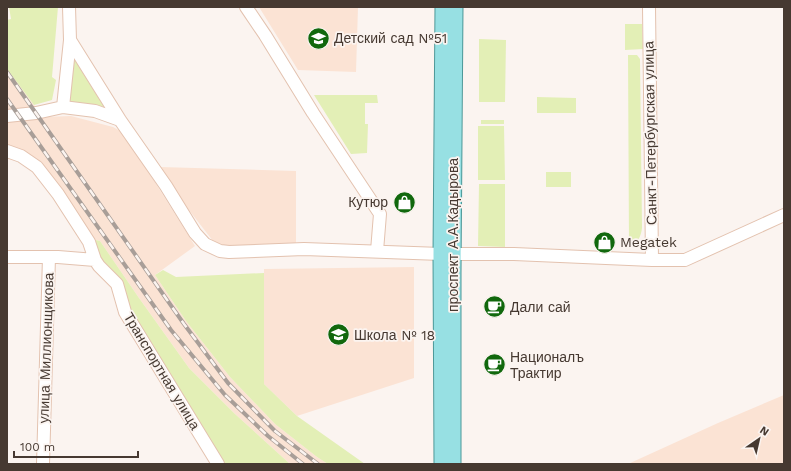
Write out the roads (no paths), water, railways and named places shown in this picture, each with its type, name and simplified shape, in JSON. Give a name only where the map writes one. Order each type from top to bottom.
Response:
[{"type":"main road","name":"проспект А.А.Кадырова","points":[[443,7],[447,254],[453,464]]},
{"type":"main road","name":"проспект А.А.Кадырова","points":[[442,464],[455,7]]},
{"type":"street","points":[[63,107],[70,40],[69,7]]},
{"type":"street","points":[[246,7],[380,214],[377,251]]},
{"type":"street","name":"Санкт-Петербургская улица","points":[[649,7],[652,260]]},
{"type":"street","points":[[70,40],[120,120],[166,186],[195,233],[205,244],[220,251],[229,252],[304,249],[685,260],[784,215]]},
{"type":"street","points":[[7,116],[36,113],[63,107],[95,110],[120,120]]},
{"type":"street","name":"Транспортная улица","points":[[7,151],[21,156],[37,167],[58,194],[89,242],[95,260],[99,266],[118,284],[125,312],[218,464]]},
{"type":"street","points":[[7,257],[49,256],[95,260]]},
{"type":"street","name":"улица Миллионщикова","points":[[43,464],[49,256]]},
{"type":"railway","points":[[7,72],[184,324],[228,383],[275,431],[318,464]]},
{"type":"railway","points":[[7,99],[171,330],[225,395],[268,436],[303,464]]},
{"type":"place","name":"Детский сад №51","points":[[318,38]]},
{"type":"place","name":"Кутюр","points":[[404,202]]},
{"type":"place","name":"Megatek","points":[[604,242]]},
{"type":"place","name":"Дали сай","points":[[495,307]]},
{"type":"place","name":"Школа № 18","points":[[339,335]]},
{"type":"place","name":"Националъ Трактир","points":[[495,365]]}]
